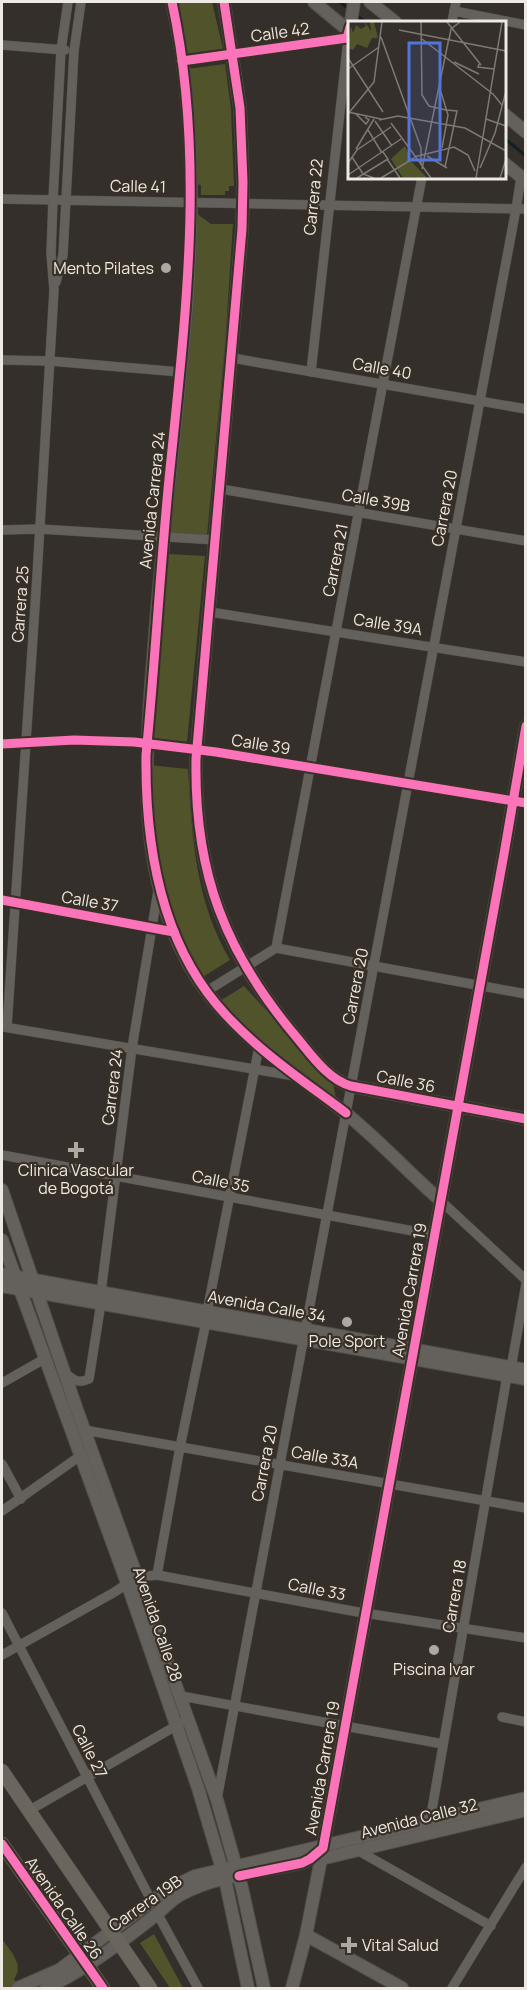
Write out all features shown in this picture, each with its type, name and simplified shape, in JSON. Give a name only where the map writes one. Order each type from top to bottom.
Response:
[{"type":"main road","name":"Avenida Carrera 24","points":[[172,2],[189,117],[191,202],[188,288],[163,536],[147,744],[149,830],[159,886],[174,932],[192,970],[224,1013],[259,1047],[346,1113],[441,1201]]},
{"type":"main road","points":[[224,2],[240,108],[243,203],[241,262],[196,750],[195,790],[204,860],[216,902],[245,968],[303,1045],[337,1080],[351,1086]]},
{"type":"main road","points":[[314,2],[349,21]]},
{"type":"main road","points":[[370,2],[394,21]]},
{"type":"main road","points":[[506,116],[525,132]]},
{"type":"main road","points":[[506,165],[523,179]]},
{"type":"main road","name":"Avenida Carrera 19","points":[[292,1989],[306,1935],[322,1853],[480,987],[521,801],[525,726]]},
{"type":"main road","name":"Calle 36","points":[[351,1086],[525,1119]]},
{"type":"main road","name":"Avenida Calle 28","points":[[2,1190],[33,1286],[217,1800],[238,1871],[264,1989]]},
{"type":"main road","name":"Avenida Calle 28","points":[[2,1240],[127,1583],[198,1788],[223,1874],[248,1989]]},
{"type":"main road","name":"Avenida Calle 34","points":[[2,1274],[17,1283],[509,1372],[525,1379]]},
{"type":"main road","name":"Avenida Calle 34","points":[[2,1286],[17,1283]]},
{"type":"main road","name":"Avenida Calle 34","points":[[509,1372],[525,1370]]},
{"type":"main road","name":"Avenida Calle 26","points":[[2,1770],[150,1989]]},
{"type":"main road","name":"Avenida Calle 32","points":[[238,1871],[302,1863],[322,1853],[430,1821],[525,1798]]},
{"type":"main road","name":"Avenida Calle 32","points":[[322,1853],[357,1850],[525,1810]]},
{"type":"main road","name":"Avenida Calle 26","points":[[2,1845],[103,1989]]},
{"type":"main road","name":"Carrera 19B","points":[[46,1989],[155,1908],[168,1889],[184,1881],[238,1871]]},
{"type":"main road","points":[[306,1935],[402,1989]]},
{"type":"main road","name":"Carrera 19B","points":[[18,1989],[83,1960]]},
{"type":"street","name":"Carrera 25","points":[[4,1027],[16,903],[40,529],[54,290],[51,254],[53,200],[61,50],[68,2]]},
{"type":"street","name":"Carrera 25","points":[[54,290],[63,255],[74,51],[81,2]]},
{"type":"street","points":[[452,21],[455,6],[525,25]]},
{"type":"street","name":"Calle 42","points":[[182,61],[233,54],[348,23]]},
{"type":"street","points":[[2,45],[74,51]]},
{"type":"street","name":"Carrera 22","points":[[311,372],[348,47]]},
{"type":"street","name":"Carrera 21","points":[[276,948],[422,178]]},
{"type":"street","name":"Carrera 20","points":[[217,1800],[479,401],[521,209],[523,179]]},
{"type":"street","name":"Calle 41","points":[[2,200],[521,209]]},
{"type":"street","name":"Calle 40","points":[[232,358],[525,409]]},
{"type":"street","points":[[2,360],[50,361],[180,372]]},
{"type":"street","name":"Calle 39B","points":[[221,489],[525,541]]},
{"type":"street","points":[[2,530],[40,529],[216,540]]},
{"type":"street","name":"Calle 39A","points":[[210,612],[525,662]]},
{"type":"street","name":"Calle 39","points":[[2,744],[85,740],[147,744],[521,801]]},
{"type":"street","name":"Carrera 24","points":[[64,1372],[76,1382],[89,1378],[132,1048],[159,886]]},
{"type":"street","name":"Calle 37","points":[[2,900],[174,932]]},
{"type":"street","points":[[207,992],[276,948],[525,994]]},
{"type":"street","points":[[4,1027],[297,1076]]},
{"type":"street","points":[[157,1575],[259,1047]]},
{"type":"street","name":"Calle 35","points":[[2,1155],[435,1235]]},
{"type":"street","points":[[441,1201],[525,1282]]},
{"type":"street","name":"Carrera 18","points":[[430,1821],[525,1282]]},
{"type":"street","points":[[2,1383],[46,1358]]},
{"type":"street","name":"Calle 33A","points":[[84,1430],[525,1508]]},
{"type":"street","points":[[2,1511],[80,1456]]},
{"type":"street","points":[[2,1464],[21,1498]]},
{"type":"street","name":"Calle 33","points":[[138,1577],[157,1575],[366,1613],[525,1638]]},
{"type":"street","points":[[2,1655],[138,1577]]},
{"type":"street","name":"Calle 27","points":[[2,1613],[198,1989]]},
{"type":"street","points":[[181,1696],[443,1744]]},
{"type":"street","points":[[502,1717],[525,1722]]},
{"type":"street","points":[[30,1810],[188,1720]]},
{"type":"street","points":[[378,1845],[384,1867]]},
{"type":"street","points":[[357,1850],[491,1926]]},
{"type":"street","points":[[452,1989],[525,1867]]},
{"type":"green space","points":[[175,2],[212,2],[223,49],[185,54]]},
{"type":"green space","points":[[225,64],[231,109],[234,186],[229,186],[229,191],[225,191],[225,195],[201,195],[201,185],[196,184],[187,69]]},
{"type":"green space","points":[[196,213],[211,224],[233,224],[225,345],[207,535],[169,533]]},
{"type":"green space","points":[[167,554],[205,556],[187,742],[151,738]]},
{"type":"green space","points":[[149,765],[188,769],[191,819],[202,891],[218,937],[230,960],[201,978],[188,954],[157,869]]},
{"type":"green space","points":[[244,986],[333,1083],[336,1099],[258,1042],[220,1001]]},
{"type":"green space","points":[[154,1934],[183,1988],[170,1988],[140,1943]]},
{"type":"green space","points":[[2,1939],[17,1963],[18,1969],[14,1979],[20,1988],[2,1988]]},
{"type":"waterway","points":[[340,2],[350,10]]},
{"type":"waterway","points":[[355,14],[364,21]]},
{"type":"waterway","points":[[506,140],[526,156]]},
{"type":"cycle path","points":[[172,2],[182,61],[188,121],[189,240],[181,360],[146,755],[146,789],[154,859],[161,893],[172,926],[186,958],[204,988],[226,1015],[254,1042],[346,1113]]},
{"type":"cycle path","points":[[224,2],[240,108],[243,182],[242,229],[196,759],[201,839],[208,875],[233,943],[251,975],[309,1053],[335,1079],[351,1086],[526,1119]]},
{"type":"cycle path","points":[[182,61],[347,38],[348,34]]},
{"type":"cycle path","points":[[239,1876],[302,1863],[323,1848],[526,726]]},
{"type":"cycle path","points":[[2,744],[74,740],[134,742],[216,752],[526,803]]},
{"type":"cycle path","points":[[2,900],[174,932]]},
{"type":"cycle path","points":[[2,1844],[103,1988]]},
{"type":"place","name":"Mento Pilates","points":[[166,268]]},
{"type":"place","name":"Clinica Vascular de Bogotá","points":[[76,1150]]},
{"type":"place","name":"Pole Sport","points":[[347,1322]]},
{"type":"place","name":"Piscina Ivar","points":[[434,1650]]},
{"type":"place","name":"Vital Salud","points":[[349,1945]]}]
